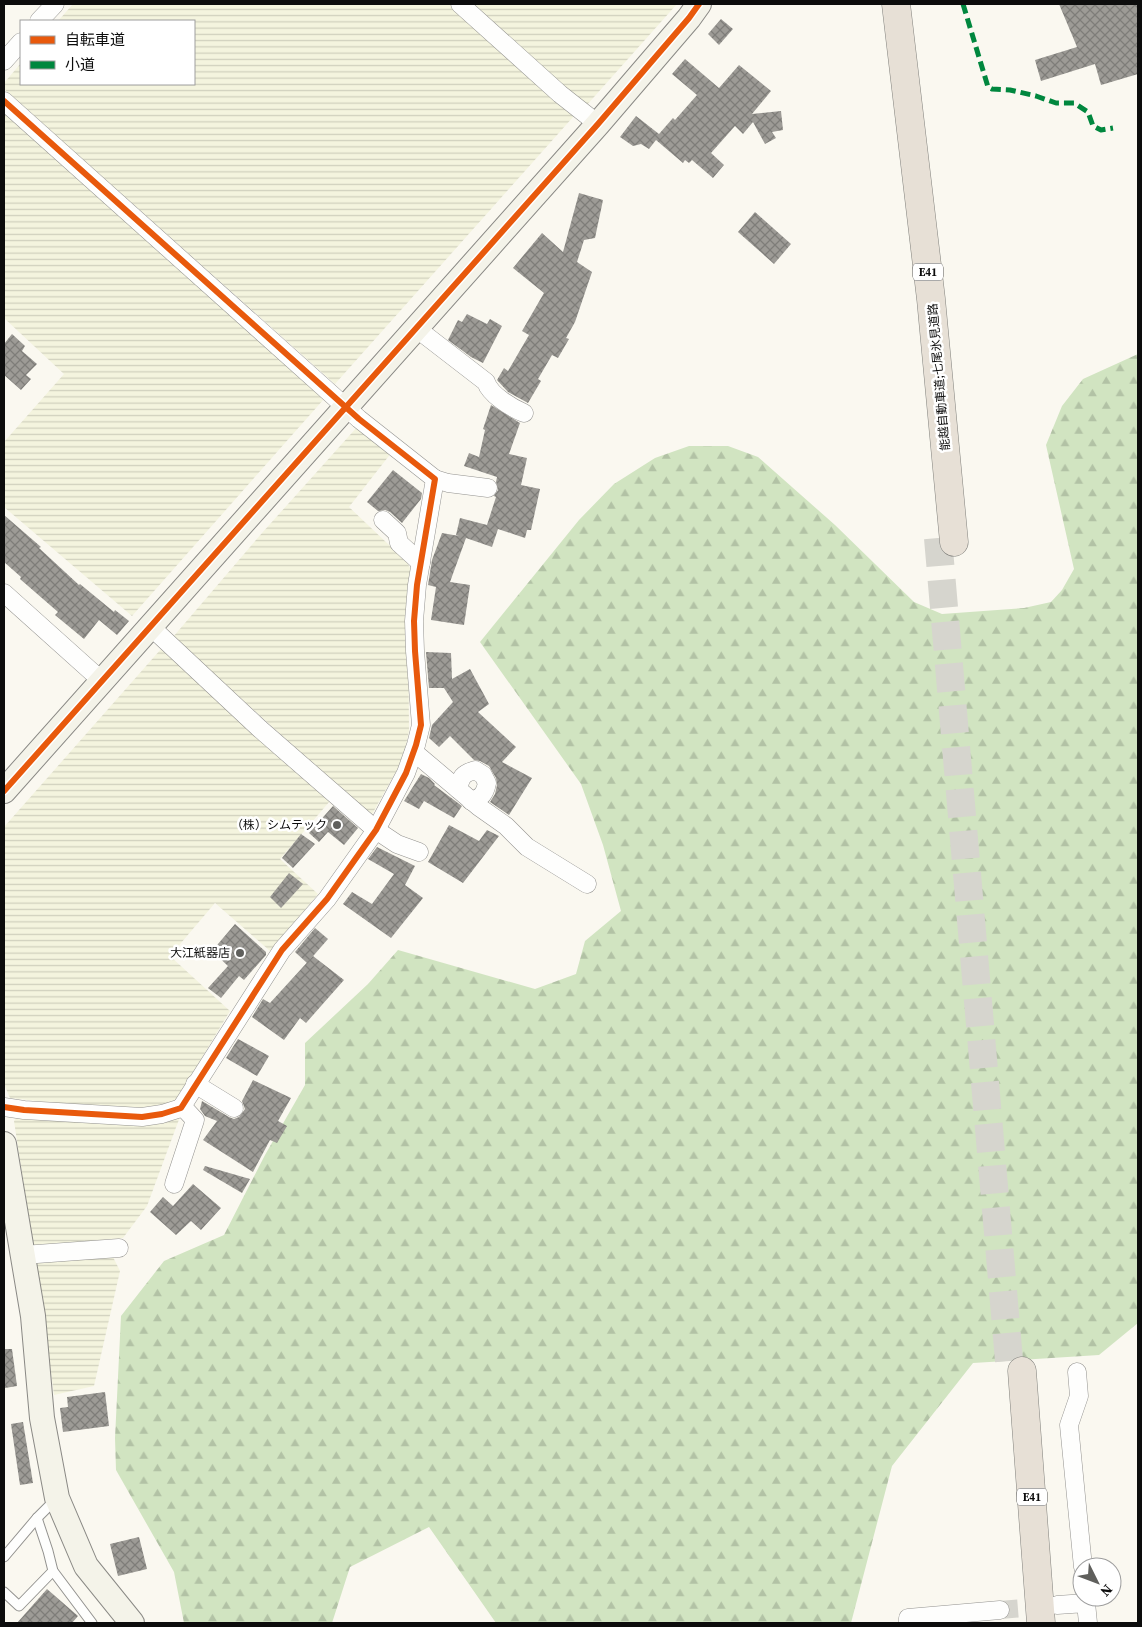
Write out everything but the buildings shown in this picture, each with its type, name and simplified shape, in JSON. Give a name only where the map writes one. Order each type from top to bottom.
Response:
[{"type":"highway","name":"能越自動車道;七尾氷見道路","points":[[882,4],[946,540],[931,299],[896,4]]},
{"type":"highway","name":"E41","points":[[1026,1623],[1016,1371],[1049,1614]]},
{"type":"street","points":[[40,20],[55,4]]},
{"type":"street","points":[[460,4],[560,94],[598,124]]},
{"type":"street","points":[[4,791],[598,124],[689,18],[698,4]]},
{"type":"street","points":[[4,61],[20,43]]},
{"type":"street","points":[[4,101],[359,419],[435,479],[448,483],[488,488]]},
{"type":"street","points":[[416,328],[486,382],[488,387],[501,401],[524,414]]},
{"type":"street","points":[[4,1107],[24,1110],[142,1117],[162,1114],[181,1108],[282,950],[327,899],[376,830],[406,773],[414,752],[420,725],[414,621],[421,563],[435,479]]},
{"type":"street","points":[[383,520],[397,533],[399,543],[421,563]]},
{"type":"street","points":[[4,593],[102,681]]},
{"type":"street","points":[[151,627],[260,729],[376,830],[397,844],[419,852]]},
{"type":"street","points":[[414,752],[471,801],[506,826],[528,847],[587,884]]},
{"type":"street","points":[[458,789],[461,778],[468,772],[475,770],[483,775],[488,783],[485,793],[479,799],[471,801]]},
{"type":"street","points":[[195,1084],[234,1108]]},
{"type":"street","points":[[174,1184],[195,1120],[182,1106]]},
{"type":"street","points":[[4,1144],[7,1184],[23,1254],[33,1316],[42,1418],[57,1498],[86,1566],[132,1623]]},
{"type":"street","points":[[23,1254],[119,1248]]},
{"type":"street","points":[[1077,1372],[1079,1396],[1069,1425],[1082,1557]]},
{"type":"street","points":[[1049,1614],[1072,1605]]},
{"type":"street","points":[[1087,1607],[1088,1623]]},
{"type":"street","points":[[908,1623],[908,1618],[1000,1610]]},
{"type":"lane","points":[[4,1557],[37,1518],[57,1498]]},
{"type":"lane","points":[[37,1518],[53,1571],[92,1623]]},
{"type":"lane","points":[[4,1592],[19,1606],[53,1571]]},
{"type":"green space","points":[[73,4],[449,4],[574,116],[335,384],[4,89],[4,83],[20,64],[20,85],[195,85],[195,20],[59,20]]},
{"type":"green space","points":[[474,4],[677,4],[586,106]]},
{"type":"green space","points":[[4,110],[324,399],[132,616],[4,507],[4,442],[64,374],[4,318]]},
{"type":"green space","points":[[1138,354],[1138,1323],[1099,1355],[973,1363],[892,1466],[851,1623],[496,1623],[429,1527],[350,1567],[332,1623],[184,1623],[174,1572],[116,1470],[115,1438],[121,1316],[164,1261],[224,1235],[265,1155],[305,1085],[305,1043],[368,984],[398,950],[535,989],[576,974],[585,941],[621,911],[603,845],[581,784],[480,642],[579,520],[614,484],[655,458],[689,446],[728,446],[758,457],[835,525],[914,602],[942,614],[1024,608],[1051,602],[1062,590],[1074,569],[1046,445],[1062,406],[1083,379]]},
{"type":"green space","points":[[358,426],[392,452],[349,507],[407,562],[412,572],[408,606],[409,731],[403,759],[371,816],[173,637],[262,533]]},
{"type":"green space","points":[[161,649],[330,801],[280,859],[318,894],[270,951],[215,903],[170,956],[230,1011],[175,1102],[145,1110],[83,1106],[10,1098],[4,1084],[4,827]]},
{"type":"green space","points":[[181,1114],[147,1206],[123,1238],[33,1246],[14,1121],[18,1116]]},
{"type":"green space","points":[[111,1253],[120,1271],[94,1386],[54,1395],[36,1261]]},
{"type":"tunnel","points":[[938,538],[1010,1372]]},
{"type":"tunnel","points":[[1000,1610],[1049,1606]]},
{"type":"marked path","points":[[963,4],[988,87],[1036,96],[1056,103],[1074,103],[1088,112],[1093,126],[1101,130],[1113,128]]},
{"type":"cycle path","points":[[4,791],[598,124],[699,4]]},
{"type":"cycle path","points":[[4,101],[359,419],[435,479],[417,585],[414,621],[421,725],[406,773],[376,830],[327,899],[282,950],[181,1108],[162,1114],[142,1117],[24,1110],[4,1107]]},
{"type":"place","name":"（株）シムテック","points":[[337,825]]},
{"type":"place","name":"大江紙器店","points":[[240,953]]}]
